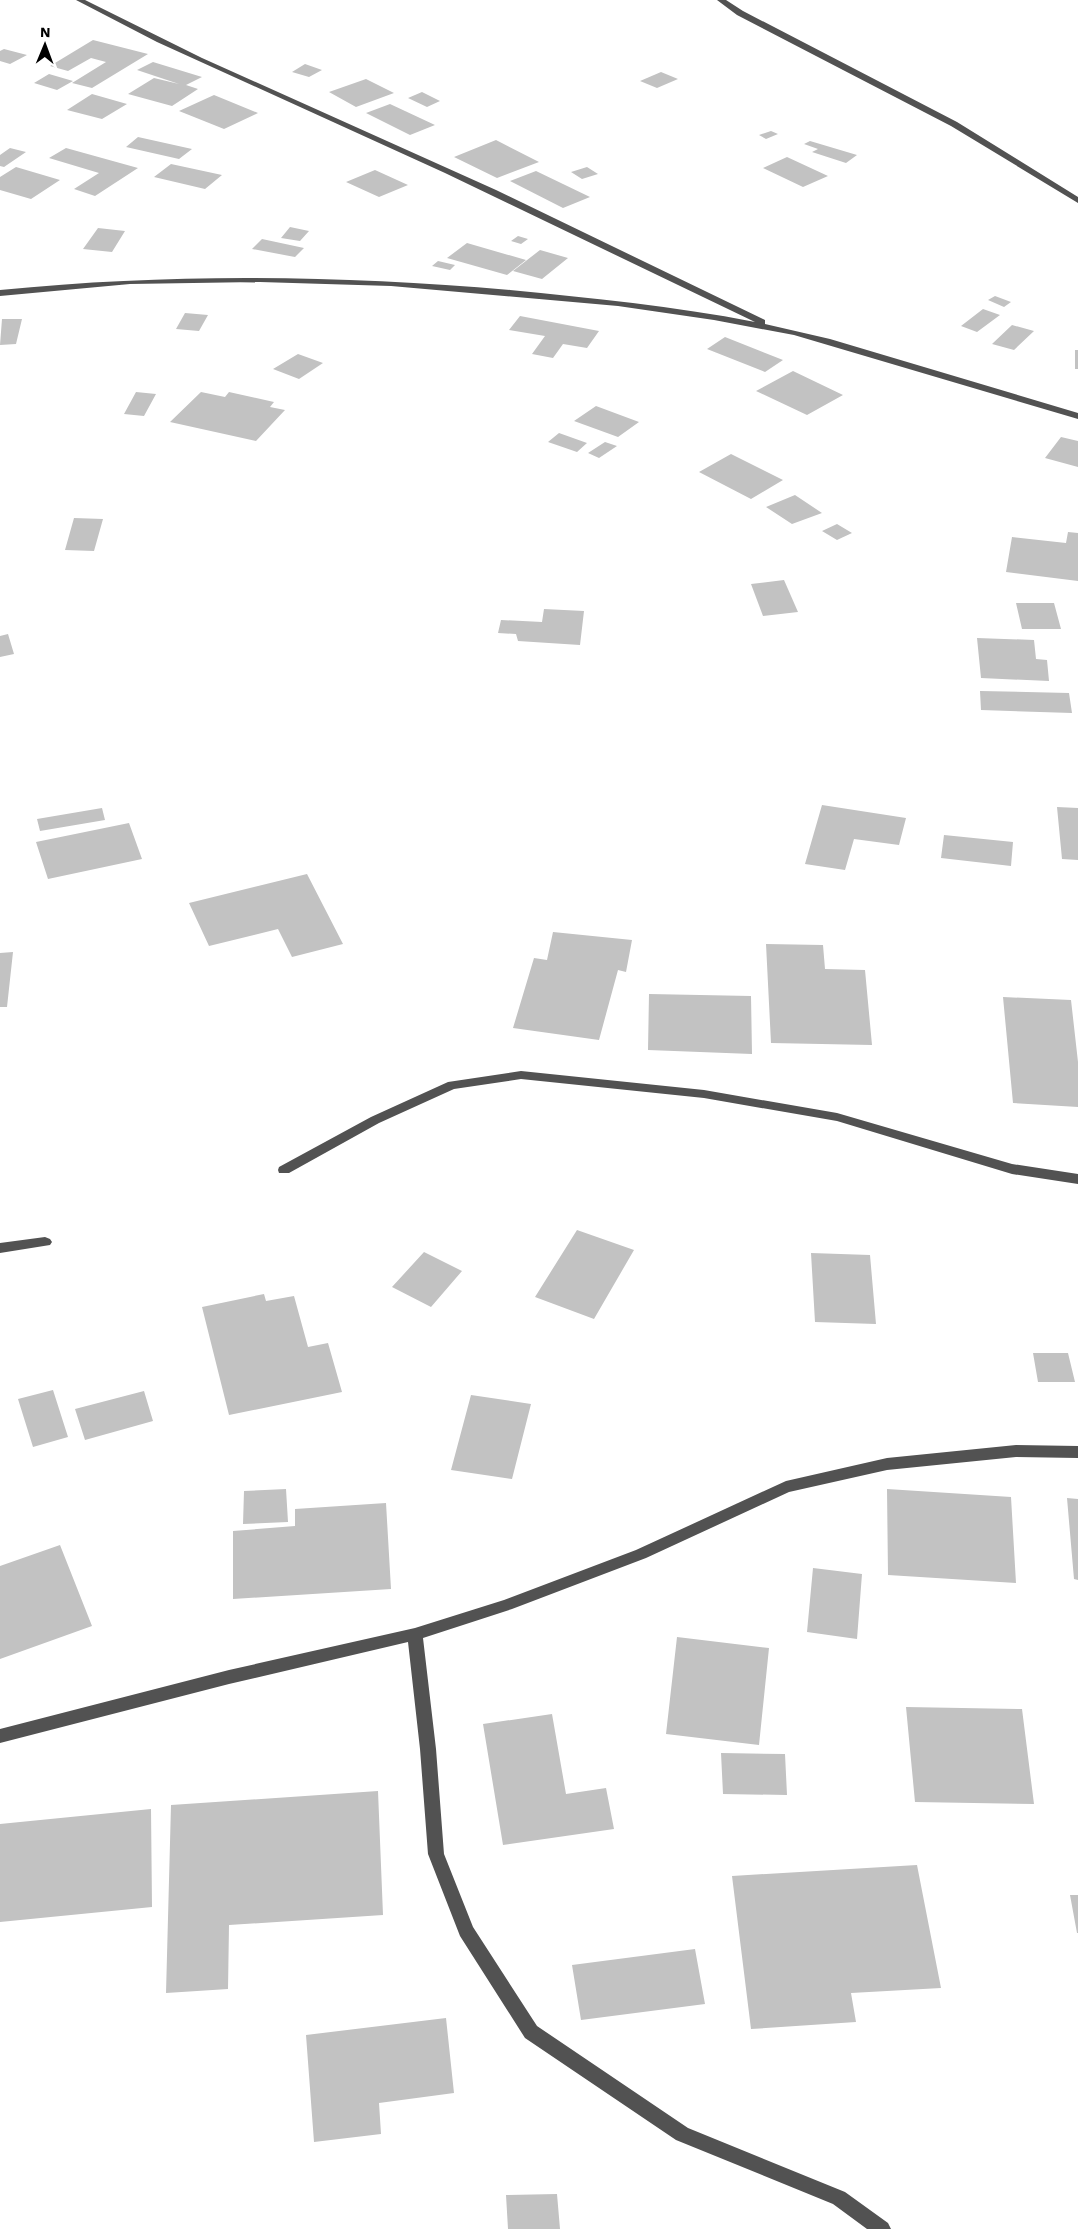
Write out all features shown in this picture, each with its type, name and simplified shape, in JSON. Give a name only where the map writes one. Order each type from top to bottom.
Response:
[{"type":"street","points":[[80,0],[125,24],[250,83],[442,168],[777,329]]},
{"type":"street","points":[[721,0],[740,13],[954,124],[1078,201]]},
{"type":"street","points":[[0,292],[114,282],[234,278],[453,287],[569,298],[695,314],[777,329],[850,347],[1078,416]]},
{"type":"street","points":[[284,1170],[374,1120],[452,1086],[521,1075],[704,1094],[837,1118],[1012,1169],[1078,1179]]},
{"type":"street","points":[[0,1248],[45,1242]]},
{"type":"street","points":[[0,1736],[229,1677],[415,1634],[507,1606],[641,1554],[786,1487],[887,1464],[1016,1451],[1078,1452]]},
{"type":"street","points":[[415,1634],[428,1749],[436,1854],[466,1931],[531,2032],[682,2134],[839,2198],[882,2229]]},
{"type":"building","points":[[93,40],[148,54],[92,88],[72,83],[106,62],[91,58],[68,71],[50,66]]},
{"type":"building","points":[[4,49],[27,55],[10,64],[0,61],[0,51]]},
{"type":"building","points":[[153,62],[202,77],[186,85],[198,89],[172,106],[128,94],[154,78],[179,84],[137,70]]},
{"type":"building","points":[[305,64],[322,70],[309,77],[292,72]]},
{"type":"building","points":[[661,72],[678,79],[657,88],[640,81]]},
{"type":"building","points":[[49,74],[73,81],[57,90],[34,83]]},
{"type":"building","points":[[366,79],[394,93],[356,107],[329,92]]},
{"type":"building","points":[[422,92],[440,101],[427,107],[408,98]]},
{"type":"building","points":[[92,94],[127,104],[102,119],[67,110]]},
{"type":"building","points":[[214,95],[258,113],[224,129],[179,111]]},
{"type":"building","points":[[390,104],[435,125],[410,135],[366,113]]},
{"type":"building","points":[[771,131],[778,134],[766,139],[759,135]]},
{"type":"building","points":[[138,137],[192,149],[179,159],[126,147]]},
{"type":"building","points":[[496,140],[539,162],[497,178],[454,157]]},
{"type":"building","points":[[810,141],[857,155],[846,163],[812,152],[818,149],[804,144]]},
{"type":"building","points":[[10,148],[26,152],[4,167],[0,166],[0,155]]},
{"type":"building","points":[[66,148],[138,168],[95,196],[74,189],[99,173],[49,158]]},
{"type":"building","points":[[787,157],[828,176],[803,187],[763,168]]},
{"type":"building","points":[[171,164],[222,175],[205,189],[154,177]]},
{"type":"building","points":[[16,167],[60,180],[31,199],[0,190],[0,177]]},
{"type":"building","points":[[587,167],[598,174],[582,179],[571,172]]},
{"type":"building","points":[[375,170],[408,185],[379,197],[346,182]]},
{"type":"building","points":[[536,171],[590,197],[563,208],[510,181]]},
{"type":"building","points":[[290,227],[309,231],[300,241],[281,238]]},
{"type":"building","points":[[98,228],[125,231],[112,252],[83,249]]},
{"type":"building","points":[[518,236],[528,239],[521,244],[511,241]]},
{"type":"building","points":[[262,239],[304,248],[295,257],[252,249]]},
{"type":"building","points":[[467,243],[526,260],[507,275],[447,258]]},
{"type":"building","points":[[540,250],[568,258],[542,279],[513,271]]},
{"type":"building","points":[[438,261],[455,265],[450,270],[432,266]]},
{"type":"building","points":[[995,296],[1011,302],[1004,307],[988,300]]},
{"type":"building","points":[[983,309],[1000,315],[977,332],[961,326]]},
{"type":"building","points":[[185,313],[208,315],[199,331],[176,329]]},
{"type":"building","points":[[520,316],[599,331],[587,348],[563,344],[553,358],[532,354],[545,336],[509,330]]},
{"type":"building","points":[[2,319],[22,319],[16,344],[0,345]]},
{"type":"building","points":[[1012,325],[1034,331],[1014,350],[992,344]]},
{"type":"building","points":[[725,337],[783,360],[765,372],[707,349]]},
{"type":"building","points":[[1075,350],[1078,350],[1078,369],[1075,369]]},
{"type":"building","points":[[298,354],[323,363],[299,379],[273,369]]},
{"type":"building","points":[[793,371],[843,395],[807,415],[756,391]]},
{"type":"building","points":[[136,392],[156,394],[144,416],[124,414]]},
{"type":"building","points":[[201,392],[225,397],[229,392],[274,402],[270,407],[285,410],[256,441],[170,422]]},
{"type":"building","points":[[596,406],[639,422],[618,437],[574,421]]},
{"type":"building","points":[[559,433],[587,443],[577,452],[548,442]]},
{"type":"building","points":[[1061,437],[1078,441],[1078,467],[1045,458]]},
{"type":"building","points":[[605,442],[617,446],[599,458],[588,453]]},
{"type":"building","points":[[731,454],[783,480],[751,499],[699,472]]},
{"type":"building","points":[[795,495],[822,513],[792,524],[766,507]]},
{"type":"building","points":[[74,518],[103,519],[94,551],[65,550]]},
{"type":"building","points":[[837,524],[852,533],[837,540],[822,531]]},
{"type":"building","points":[[1068,532],[1078,533],[1078,581],[1006,572],[1012,537],[1066,543]]},
{"type":"building","points":[[784,580],[798,612],[763,616],[751,584]]},
{"type":"building","points":[[1016,603],[1054,603],[1061,629],[1022,629]]},
{"type":"building","points":[[544,609],[584,611],[580,645],[518,641],[516,634],[498,633],[501,620],[542,622]]},
{"type":"building","points":[[8,634],[14,654],[0,657],[0,636]]},
{"type":"building","points":[[977,638],[1034,640],[1036,659],[1047,660],[1049,681],[981,678]]},
{"type":"building","points":[[980,691],[1069,693],[1072,713],[981,710]]},
{"type":"building","points":[[822,805],[906,818],[899,845],[854,839],[845,870],[805,864]]},
{"type":"building","points":[[1057,807],[1078,808],[1078,860],[1062,859]]},
{"type":"building","points":[[102,808],[105,820],[40,831],[37,819]]},
{"type":"building","points":[[129,823],[142,859],[48,879],[36,842]]},
{"type":"building","points":[[944,835],[1013,842],[1011,866],[941,858]]},
{"type":"building","points":[[307,874],[343,944],[292,957],[278,929],[209,946],[189,903]]},
{"type":"building","points":[[553,932],[632,940],[626,972],[618,970],[599,1040],[513,1028],[534,958],[547,960]]},
{"type":"building","points":[[766,944],[823,945],[825,969],[865,970],[872,1045],[771,1043]]},
{"type":"building","points":[[13,952],[7,1007],[0,1007],[0,953]]},
{"type":"building","points":[[649,994],[751,996],[752,1054],[648,1050]]},
{"type":"building","points":[[1003,997],[1071,1000],[1078,1062],[1078,1107],[1013,1103]]},
{"type":"building","points":[[577,1230],[634,1250],[594,1319],[535,1297]]},
{"type":"building","points":[[424,1252],[462,1271],[431,1307],[392,1287]]},
{"type":"building","points":[[811,1253],[870,1255],[876,1324],[815,1322]]},
{"type":"building","points":[[264,1294],[266,1301],[294,1296],[308,1347],[328,1343],[342,1392],[229,1415],[202,1307]]},
{"type":"building","points":[[1033,1353],[1068,1353],[1075,1382],[1038,1382]]},
{"type":"building","points":[[53,1390],[68,1437],[33,1447],[18,1399]]},
{"type":"building","points":[[144,1391],[153,1421],[85,1440],[75,1409]]},
{"type":"building","points":[[471,1395],[531,1404],[512,1479],[451,1470]]},
{"type":"building","points":[[286,1489],[288,1522],[243,1524],[244,1491]]},
{"type":"building","points":[[887,1489],[1011,1497],[1016,1583],[888,1575]]},
{"type":"building","points":[[1067,1498],[1078,1499],[1078,1580],[1074,1579]]},
{"type":"building","points":[[386,1503],[391,1589],[233,1599],[233,1531],[295,1526],[295,1509]]},
{"type":"building","points":[[60,1545],[92,1626],[0,1659],[0,1566]]},
{"type":"building","points":[[813,1568],[862,1574],[857,1639],[807,1632]]},
{"type":"building","points":[[677,1637],[769,1648],[759,1745],[666,1734]]},
{"type":"building","points":[[906,1707],[1022,1709],[1034,1804],[915,1802]]},
{"type":"building","points":[[552,1714],[566,1794],[606,1788],[614,1829],[503,1845],[483,1724]]},
{"type":"building","points":[[721,1753],[785,1754],[787,1795],[723,1794]]},
{"type":"building","points":[[378,1791],[383,1915],[229,1925],[228,1989],[166,1993],[171,1805]]},
{"type":"building","points":[[151,1809],[152,1907],[0,1922],[0,1824]]},
{"type":"building","points":[[917,1865],[941,1988],[851,1993],[856,2022],[751,2029],[732,1876]]},
{"type":"building","points":[[1070,1895],[1078,1895],[1078,1933],[1077,1933]]},
{"type":"building","points":[[695,1949],[705,2004],[581,2020],[572,1965]]},
{"type":"building","points":[[446,2018],[454,2093],[379,2103],[381,2134],[314,2142],[306,2035]]},
{"type":"building","points":[[557,2194],[560,2229],[508,2229],[506,2195]]}]
